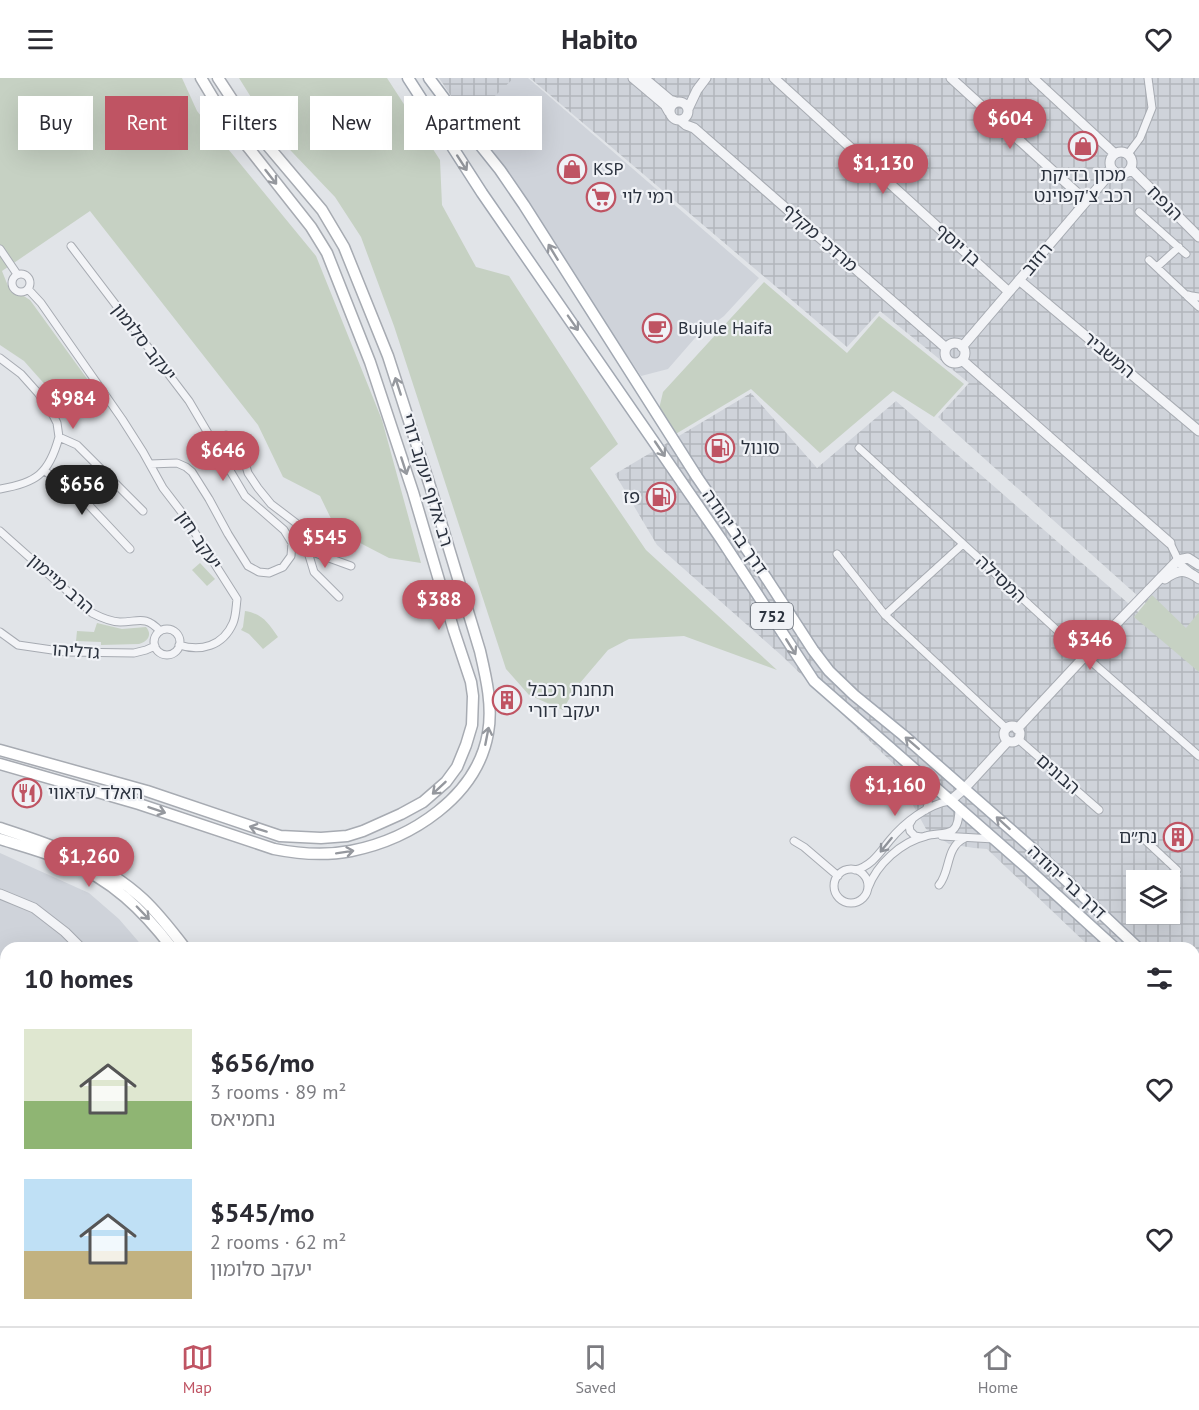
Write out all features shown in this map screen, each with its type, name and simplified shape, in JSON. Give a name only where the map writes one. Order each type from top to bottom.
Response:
[{"type":"main road","name":"רב אלוף יעקב דורי","points":[[0,750],[147,791],[280,836],[321,838],[347,836],[363,831],[423,802],[446,782],[457,766],[466,745],[472,724],[471,682],[413,492],[377,384],[327,254],[311,227],[225,118],[201,78]]},
{"type":"main road","name":"רב אלוף יעקב דורי","points":[[0,764],[128,800],[274,849],[292,853],[331,854],[352,851],[400,834],[444,808],[473,774],[483,752],[489,732],[486,676],[430,486],[388,356],[344,247],[329,220],[251,126],[218,78]]},
{"type":"main road","name":"דרך בר יהודה","points":[[408,78],[504,225],[721,538],[814,681],[919,773],[957,795],[1034,850],[1132,942]]},
{"type":"main road","name":"דרך בר יהודה","points":[[429,78],[524,205],[697,477],[829,671],[956,781],[959,810],[1108,942]]},
{"type":"main road","points":[[0,828],[75,854],[107,871],[143,899],[180,942]]},
{"type":"main road","points":[[0,839],[64,860],[97,876],[135,905],[167,942]]},
{"type":"street","points":[[633,78],[665,105],[674,119],[680,120],[685,117],[697,90],[706,78]]},
{"type":"street","points":[[644,78],[670,100],[684,104],[688,111]]},
{"type":"street","name":"בן יוסף","points":[[774,78],[1010,292]]},
{"type":"street","points":[[951,78],[1086,201]]},
{"type":"street","points":[[1033,78],[1114,154]]},
{"type":"street","points":[[1128,154],[1140,138],[1152,108],[1148,78]]},
{"type":"street","points":[[669,112],[671,106],[697,90]]},
{"type":"street","name":"מרדכי מקלף","points":[[688,111],[694,128]]},
{"type":"street","name":"מרדכי מקלף","points":[[680,120],[694,128],[946,348]]},
{"type":"street","points":[[1121,152],[1128,154],[1132,159],[1129,172],[1119,174],[1113,170],[1110,164],[1114,154],[1121,152]]},
{"type":"street","name":"הנפח","points":[[1131,169],[1199,237]]},
{"type":"street","name":"רוזוב","points":[[962,347],[1113,170]]},
{"type":"street","points":[[1139,212],[1186,254]]},
{"type":"street","name":"יעקב סלומון","points":[[71,246],[189,401],[245,496],[284,530],[292,543],[291,556],[283,567],[269,573],[259,572],[248,566],[192,472],[186,466],[177,463],[150,464]]},
{"type":"street","points":[[1157,267],[1179,247]]},
{"type":"street","points":[[0,249],[17,274]]},
{"type":"street","points":[[1149,260],[1199,307]]},
{"type":"street","points":[[23,273],[28,277],[30,283],[28,289],[20,292],[13,287],[11,281],[17,274],[23,273]]},
{"type":"street","name":"המשביר","points":[[1019,280],[1199,430]]},
{"type":"street","name":"יעקב חזן","points":[[28,289],[41,303],[122,419],[163,488],[183,514],[237,599],[233,622],[222,638],[202,648],[188,648],[179,645]]},
{"type":"street","points":[[1185,294],[1199,297]]},
{"type":"street","points":[[954,343],[962,347],[964,352],[962,360],[956,363],[950,362],[946,357],[946,348],[954,343]]},
{"type":"street","points":[[0,358],[21,374],[38,393],[57,423],[59,437],[45,471],[34,480],[20,486],[0,489]]},
{"type":"street","points":[[962,360],[1170,543],[1199,565]]},
{"type":"street","points":[[213,441],[226,435],[233,437],[243,456],[248,473],[272,504],[296,523],[304,539],[314,572],[339,597]]},
{"type":"street","points":[[59,437],[77,445],[143,511]]},
{"type":"street","name":"המסילה","points":[[859,448],[1085,656],[1199,756]]},
{"type":"street","points":[[45,471],[84,500],[130,549]]},
{"type":"street","name":"הרב מיימון","points":[[0,531],[92,613],[118,622],[142,620],[153,623],[160,631]]},
{"type":"street","points":[[1170,543],[1178,561],[1195,576]]},
{"type":"street","points":[[885,615],[963,544]]},
{"type":"street","points":[[307,550],[351,566]]},
{"type":"street","points":[[837,554],[885,615],[1007,729]]},
{"type":"street","points":[[1017,729],[1178,561],[1188,558]]},
{"type":"street","points":[[1144,596],[1171,574],[1181,571],[1195,576]]},
{"type":"street","points":[[168,629],[175,632],[179,645],[176,651],[169,654],[160,653],[155,646],[155,638],[160,631],[168,629]]},
{"type":"street","name":"גדליהו","points":[[0,632],[18,645],[66,652],[134,653],[155,646]]},
{"type":"street","points":[[959,810],[957,824],[952,830],[922,837],[895,852],[874,875],[862,899],[852,903],[841,900],[836,891],[838,876],[846,870],[867,866],[894,835],[912,820],[937,803],[957,795],[1020,735],[1013,727],[1007,729],[1004,735],[1013,740]]},
{"type":"street","name":"הבונים","points":[[1013,740],[1098,810]]},
{"type":"street","points":[[919,773],[928,796],[926,810]]},
{"type":"street","points":[[912,820],[909,825],[910,831],[915,836],[922,837]]},
{"type":"street","points":[[931,834],[994,839]]},
{"type":"street","points":[[942,836],[948,845],[949,857]]},
{"type":"street","points":[[939,885],[944,877],[949,857],[957,843],[967,837]]},
{"type":"street","points":[[794,841],[838,876]]},
{"type":"street","points":[[1146,841],[1178,870]]},
{"type":"street","points":[[855,870],[866,878],[868,888]]},
{"type":"street","points":[[0,894],[34,908],[75,942]]},
{"type":"shaded area","points":[[439,78],[514,78],[495,96],[451,96]]},
{"type":"shaded area","points":[[513,78],[528,78],[759,278],[724,316],[695,338],[668,369],[641,376],[513,186],[486,150],[542,150],[542,96],[494,96]]},
{"type":"shaded area","points":[[530,78],[1199,78],[1199,624],[1187,640],[938,417],[969,383],[880,311],[847,347]]},
{"type":"shaded area","points":[[751,393],[817,468],[896,401],[1199,665],[1199,942],[1085,942],[987,849],[949,844],[926,829],[908,796],[905,775],[781,655],[657,545],[615,474]]},
{"type":"shaded area","points":[[0,853],[89,893],[119,919],[139,942],[0,942]]},
{"type":"green space","points":[[0,78],[182,78],[200,115],[200,150],[229,150],[316,256],[382,420],[421,563],[389,558],[337,531],[320,496],[283,477],[258,425],[90,211],[2,271],[8,286],[30,300],[88,380],[56,397],[24,361],[0,345]]},
{"type":"green space","points":[[239,78],[387,78],[404,104],[404,150],[434,150],[440,160],[442,205],[476,267],[509,276],[618,444],[590,468],[646,550],[777,670],[684,636],[629,639],[608,650],[574,690],[563,710],[529,695],[506,669],[394,326],[361,237],[335,197],[290,150],[298,150],[298,96],[250,96]]},
{"type":"green space","points":[[764,282],[847,353],[879,316],[964,384],[934,417],[893,391],[820,453],[751,389],[674,435],[659,409],[663,392]]},
{"type":"green space","points":[[200,563],[215,579],[207,586],[192,570]]},
{"type":"green space","points":[[1152,595],[1186,628],[1199,612],[1199,672],[1134,617]]},
{"type":"green space","points":[[245,611],[261,617],[278,637],[263,649],[249,634],[241,630]]},
{"type":"green space","points":[[97,623],[122,629],[146,627],[149,635],[147,640],[139,644],[101,645],[101,642],[76,641],[77,631],[94,632]]},
{"type":"place","name":"מכון בדיקת רכב צ'קפוינט","points":[[1083,146]]},
{"type":"place","name":"KSP","points":[[572,169]]},
{"type":"place","name":"רמי לוי","points":[[601,197]]},
{"type":"place","name":"Bujule Haifa","points":[[657,328]]},
{"type":"place","name":"סונול","points":[[720,448]]},
{"type":"place","name":"פז","points":[[661,497]]},
{"type":"place","name":"תחנת רכבל יעקב דורי","points":[[507,700]]},
{"type":"place","name":"חאלד עדאווי","points":[[27,793]]},
{"type":"place","name":"נת״ם","points":[[1178,837]]}]
